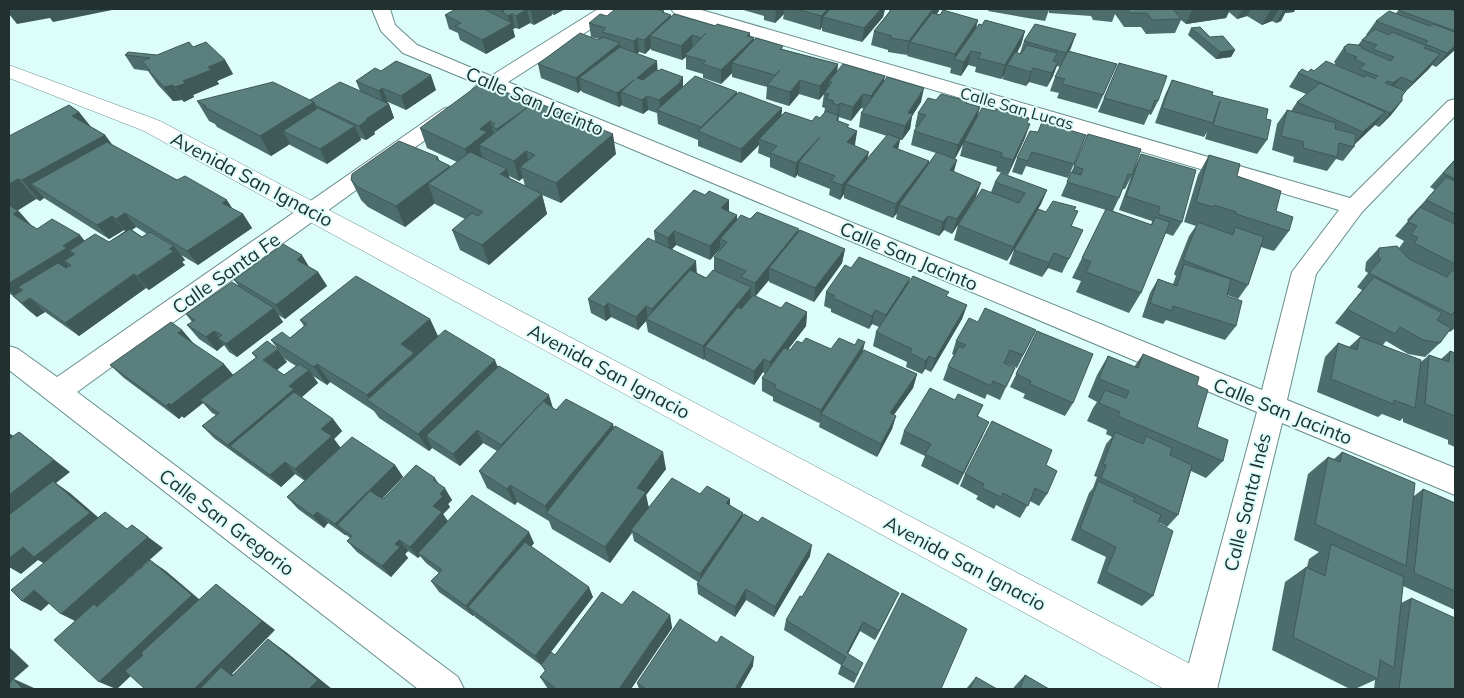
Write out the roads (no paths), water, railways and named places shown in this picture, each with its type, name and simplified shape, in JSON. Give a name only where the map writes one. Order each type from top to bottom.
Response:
[{"type":"street","name":"Calle San Jacinto","points":[[380,9],[387,27],[410,49],[1455,482]]},
{"type":"street","points":[[492,83],[610,9]]},
{"type":"street","name":"Calle San Lucas","points":[[680,9],[1354,207]]},
{"type":"street","name":"Avenida San Ignacio","points":[[9,71],[152,126],[1199,689]]},
{"type":"street","name":"Calle Santa Fe","points":[[57,392],[492,83]]},
{"type":"street","name":"Calle Santa Inés","points":[[1199,689],[1272,407],[1304,272],[1354,207],[1455,105]]},
{"type":"street","name":"Calle San Gregorio","points":[[9,356],[446,689]]}]
